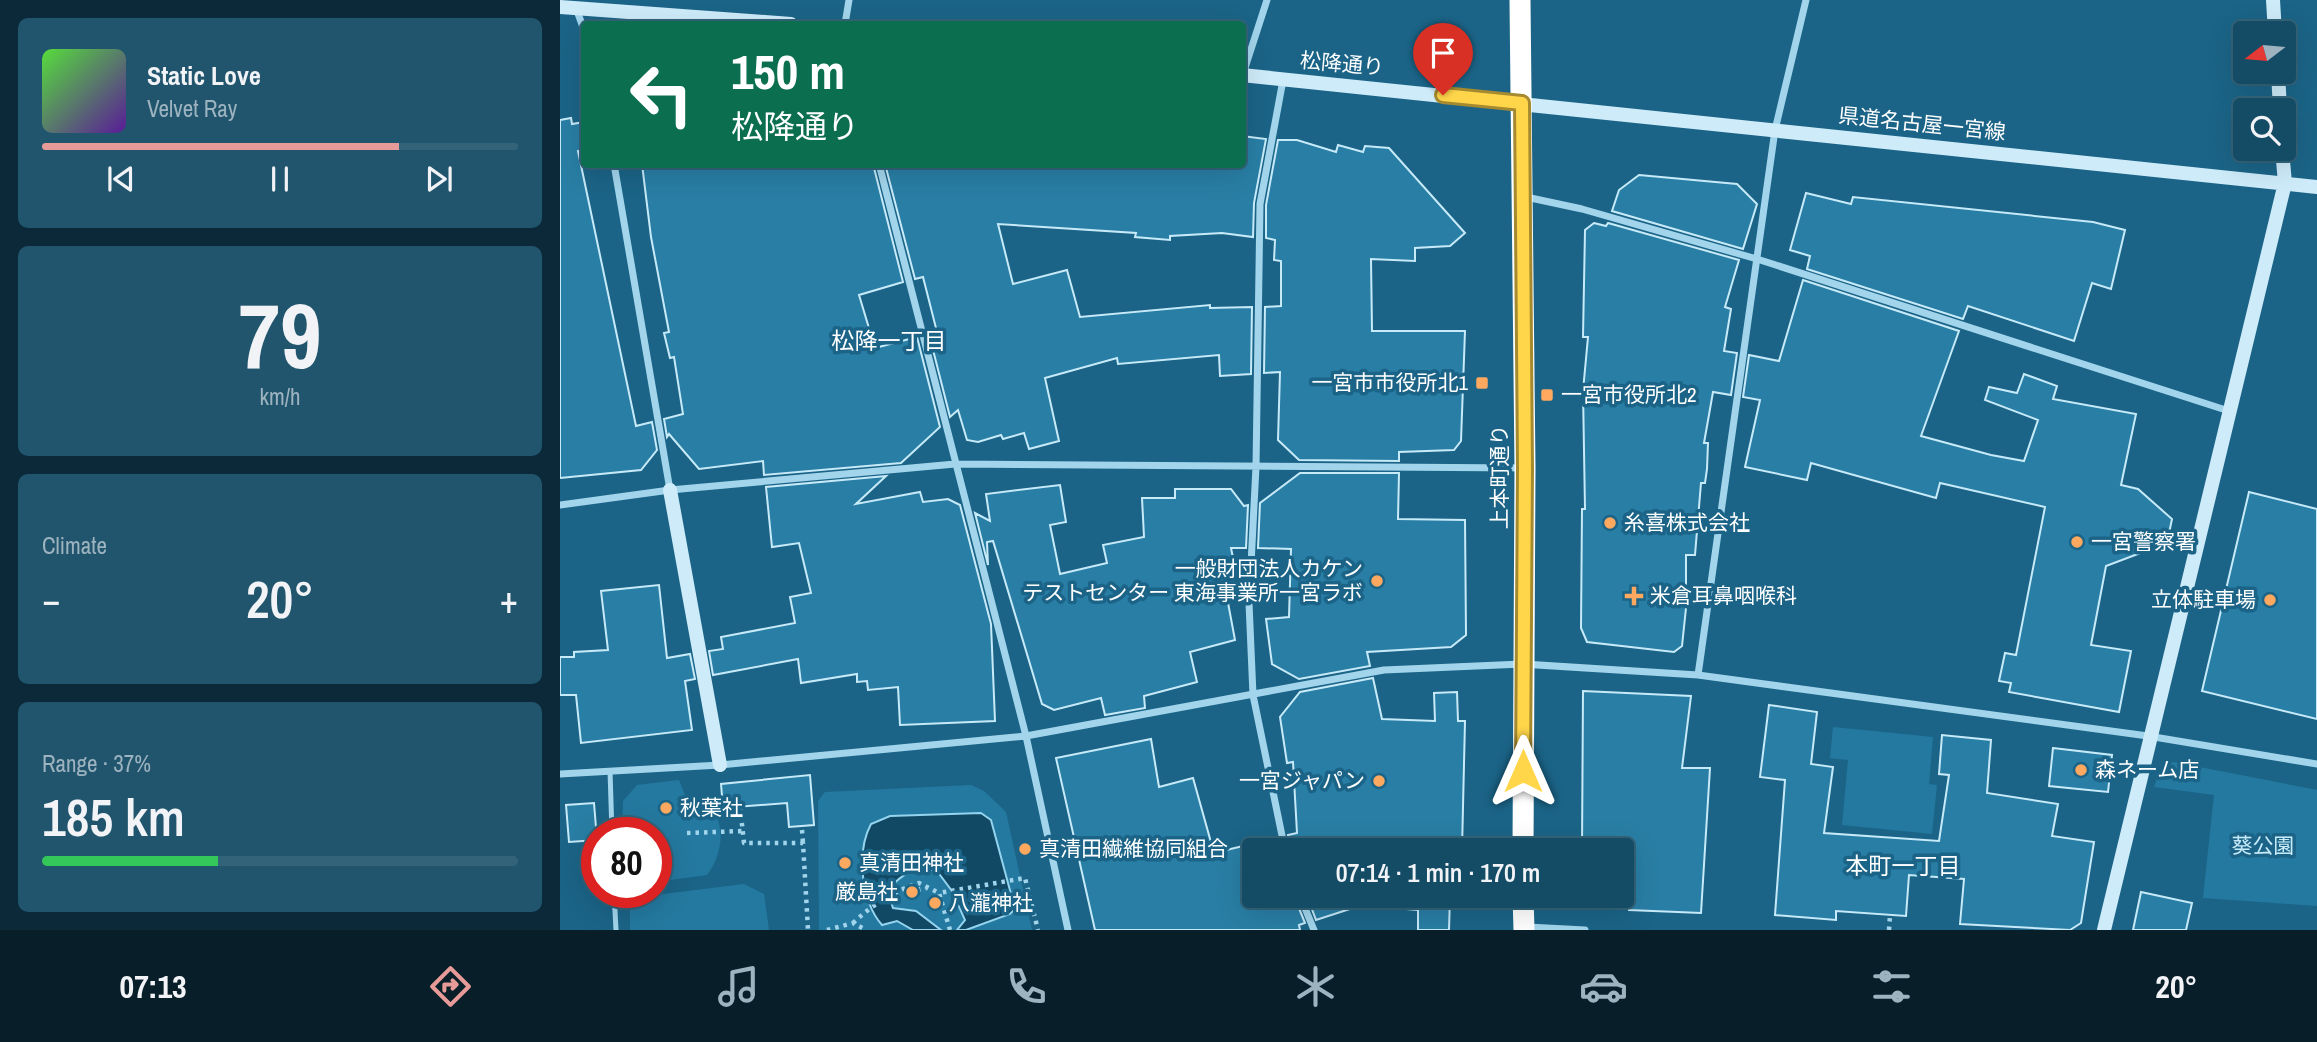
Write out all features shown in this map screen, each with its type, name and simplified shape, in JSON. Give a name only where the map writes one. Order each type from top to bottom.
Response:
[{"type":"highway","name":"上本町通り","points":[[1520,0],[1525,468],[1523,838]]},
{"type":"highway","points":[[1523,908],[1524,929]]},
{"type":"street","points":[[846,21],[849,0]]},
{"type":"street","points":[[1246,66],[1267,0]]},
{"type":"street","points":[[1698,675],[1775,130],[1806,0]]},
{"type":"street","points":[[2273,0],[2274,21]]},
{"type":"street","points":[[575,3],[581,21]]},
{"type":"street","points":[[560,7],[575,3],[760,21]]},
{"type":"street","name":"松降通り","points":[[1246,75],[1522,103]]},
{"type":"street","points":[[1283,80],[1260,204],[1256,467],[1249,603],[1254,695],[1283,838]]},
{"type":"street","name":"県道名古屋一宮線","points":[[1522,103],[2317,187]]},
{"type":"street","points":[[2104,930],[2148,736],[2285,183],[2284,161]]},
{"type":"street","points":[[615,168],[720,765]]},
{"type":"street","points":[[880,168],[1026,736],[1068,930]]},
{"type":"street","points":[[1523,197],[1582,209],[1757,259],[2228,411]]},
{"type":"street","points":[[560,505],[670,489],[955,464],[1525,468]]},
{"type":"street","points":[[560,775],[720,765],[1026,736],[1384,670],[1522,664],[1698,675],[2148,736],[2317,764]]},
{"type":"street","points":[[1305,908],[1314,930]]},
{"type":"street","points":[[1524,929],[1585,930]]},
{"type":"lane","points":[[610,771],[611,817]]},
{"type":"lane","points":[[615,908],[616,930]]},
{"type":"path","points":[[740,806],[744,843],[803,843]]},
{"type":"path","points":[[802,830],[808,930]]},
{"type":"path","points":[[687,833],[743,831]]},
{"type":"path","points":[[827,930],[853,923],[869,908],[919,883],[939,893],[1026,878],[1037,930]]},
{"type":"path","points":[[917,890],[927,887]]},
{"type":"path","points":[[939,893],[950,930]]},
{"type":"path","points":[[1889,915],[1889,930]]},
{"type":"path","points":[[853,923],[866,930]]},
{"type":"green space","points":[[1833,727],[1933,737],[1929,784],[1937,785],[1932,834],[1842,825],[1848,760],[1830,758]]},
{"type":"green space","name":"葵公園","points":[[2174,762],[2317,790],[2317,906],[2203,898],[2214,795],[2154,787],[2162,765]]},
{"type":"green space","points":[[679,780],[687,800],[702,799],[710,807],[716,815],[721,835],[717,856],[707,875],[672,880],[672,817],[622,817],[623,801],[637,785]]},
{"type":"green space","points":[[971,785],[984,791],[1006,812],[1032,930],[819,930],[818,801],[825,792]]},
{"type":"green space","points":[[744,884],[764,894],[769,930],[630,930],[630,910],[672,908],[672,893]]},
{"type":"shaded area","points":[[981,813],[991,820],[1015,909],[1010,914],[966,930],[957,930],[965,920],[952,891],[937,871],[922,869],[909,872],[887,890],[893,908],[916,911],[941,930],[913,930],[897,921],[882,925],[869,903],[863,876],[863,848],[871,824],[890,816]]},
{"type":"building","points":[[571,118],[572,124],[581,122],[581,150],[578,151],[581,168],[636,426],[652,422],[657,450],[641,470],[560,478],[560,120]]},
{"type":"building","points":[[1246,136],[1266,139],[1254,203],[1253,237],[1222,233],[1170,236],[1170,240],[1135,237],[1136,233],[998,224],[1013,284],[1067,270],[1080,317],[1210,305],[1210,308],[1252,307],[1251,374],[1220,376],[1219,355],[1118,364],[1117,358],[1045,378],[1059,441],[1029,449],[1024,433],[1003,439],[1001,435],[978,442],[967,440],[958,410],[950,417],[929,334],[937,332],[923,277],[915,279],[886,168],[1246,168]]},
{"type":"building","points":[[1278,140],[1297,140],[1336,152],[1338,145],[1363,152],[1365,146],[1389,148],[1465,233],[1450,246],[1415,248],[1415,261],[1371,259],[1372,331],[1465,331],[1461,441],[1454,450],[1399,452],[1399,461],[1299,460],[1278,440],[1280,372],[1264,373],[1265,307],[1281,306],[1281,261],[1274,260],[1275,240],[1266,238],[1266,205]]},
{"type":"building","points":[[642,168],[874,168],[903,282],[859,295],[875,348],[917,337],[940,427],[901,463],[764,475],[763,461],[699,469],[669,434],[667,437],[664,419],[683,414],[674,357],[670,358],[664,333],[669,332],[651,237]]},
{"type":"building","points":[[1639,175],[1737,184],[1757,204],[1743,249],[1612,211],[1619,190]]},
{"type":"building","points":[[1806,193],[1851,204],[1853,197],[2093,222],[2125,230],[2111,289],[2092,283],[2074,341],[1968,306],[1963,319],[1807,269],[1810,256],[1790,250]]},
{"type":"building","points":[[1594,223],[1606,226],[1608,223],[1739,260],[1725,307],[1731,309],[1724,351],[1737,353],[1731,395],[1713,392],[1704,443],[1708,443],[1707,469],[1705,483],[1701,483],[1695,555],[1686,555],[1686,608],[1682,646],[1674,652],[1587,642],[1581,628],[1582,509],[1585,509],[1583,391],[1588,337],[1583,337],[1585,230]]},
{"type":"building","points":[[1803,280],[1959,331],[1921,436],[2024,461],[2038,420],[1985,400],[1989,387],[2017,393],[2024,374],[2057,386],[2053,399],[2136,414],[2121,485],[2138,489],[2172,519],[2167,543],[2106,566],[2091,645],[2131,651],[2119,712],[2009,692],[2011,683],[1999,681],[2005,653],[2016,655],[2045,507],[1940,483],[1936,498],[1811,463],[1807,480],[1745,467],[1760,400],[1743,397],[1749,355],[1779,361]]},
{"type":"building","points":[[1300,473],[1399,473],[1398,519],[1465,520],[1466,635],[1451,647],[1367,652],[1370,666],[1299,679],[1272,664],[1266,619],[1289,617],[1291,549],[1258,548],[1260,503]]},
{"type":"building","points":[[886,476],[856,504],[920,492],[923,502],[948,499],[960,505],[991,624],[995,721],[900,725],[898,687],[868,690],[867,681],[857,682],[857,674],[801,683],[798,659],[713,675],[709,651],[723,649],[721,637],[795,623],[790,597],[811,593],[799,543],[772,547],[766,487]]},
{"type":"building","points":[[1060,485],[1066,522],[1050,525],[1060,574],[1107,563],[1103,545],[1144,537],[1142,498],[1175,498],[1175,489],[1231,489],[1244,506],[1248,505],[1246,548],[1231,548],[1236,573],[1223,576],[1235,640],[1190,652],[1197,682],[1144,696],[1145,708],[1105,715],[1101,698],[1054,710],[1042,704],[993,541],[987,542],[988,565],[975,513],[990,521],[986,494]]},
{"type":"building","name":"立体駐車場","points":[[2249,492],[2317,509],[2317,719],[2202,691]]},
{"type":"building","points":[[659,585],[667,658],[690,654],[695,679],[685,681],[692,730],[581,743],[576,695],[560,695],[560,657],[574,657],[574,652],[608,650],[601,591]]},
{"type":"building","points":[[1373,678],[1382,719],[1435,721],[1434,693],[1457,692],[1458,721],[1465,721],[1462,838],[1289,838],[1288,835],[1297,833],[1293,762],[1287,763],[1280,717],[1300,692]]},
{"type":"building","points":[[1583,691],[1691,696],[1682,768],[1710,768],[1701,913],[1629,910],[1634,908],[1634,838],[1582,838]]},
{"type":"building","points":[[1769,705],[1817,712],[1811,764],[1833,767],[1824,833],[1939,841],[1949,775],[1939,774],[1942,735],[1991,740],[1987,793],[2058,804],[2052,836],[2094,842],[2081,923],[2070,930],[1960,924],[1964,879],[1909,875],[1906,916],[1836,911],[1836,920],[1775,915],[1785,780],[1760,777]]},
{"type":"building","points":[[1151,739],[1159,787],[1193,778],[1214,853],[1242,846],[1242,908],[1299,908],[1305,923],[1299,925],[1300,930],[1095,930],[1056,758]]},
{"type":"building","name":"森ネーム店","points":[[2053,748],[2112,755],[2108,792],[2049,786]]},
{"type":"building","points":[[810,775],[814,825],[789,827],[787,803],[723,808],[721,784]]},
{"type":"building","points":[[594,803],[595,817],[581,817],[581,841],[569,842],[566,805]]},
{"type":"building","points":[[2141,892],[2192,903],[2186,930],[2133,930]]},
{"type":"building","points":[[1312,908],[1353,908],[1316,920]]},
{"type":"building","points":[[1450,908],[1449,930],[1418,930],[1418,910],[1407,909]]},
{"type":"place","name":"一宮市市役所北1","points":[[1482,383]]},
{"type":"place","name":"一宮市役所北2","points":[[1547,395]]},
{"type":"place","name":"糸喜株式会社","points":[[1610,523]]},
{"type":"place","name":"一宮警察署","points":[[2077,542]]},
{"type":"place","name":"一般財団法人カケン テストセンター 東海事業所一宮ラボ","points":[[1377,581]]},
{"type":"place","name":"米倉耳鼻咽喉科","points":[[1634,596]]},
{"type":"place","name":"立体駐車場","points":[[2270,600]]},
{"type":"place","name":"森ネーム店","points":[[2081,770]]},
{"type":"place","name":"一宮ジャパン","points":[[1379,781]]},
{"type":"place","name":"秋葉社","points":[[666,808]]},
{"type":"place","name":"真清田繊維協同組合","points":[[1025,849]]},
{"type":"place","name":"真清田神社","points":[[845,863]]},
{"type":"place","name":"厳島社","points":[[912,892]]},
{"type":"place","name":"八瀧神社","points":[[935,903]]},
{"type":"district","name":"松降一丁目","points":[[889,341]]},
{"type":"district","name":"本町一丁目","points":[[1903,866]]},
{"type":"route","points":[[1443,95],[1522,103],[1525,468],[1523,771]]}]
